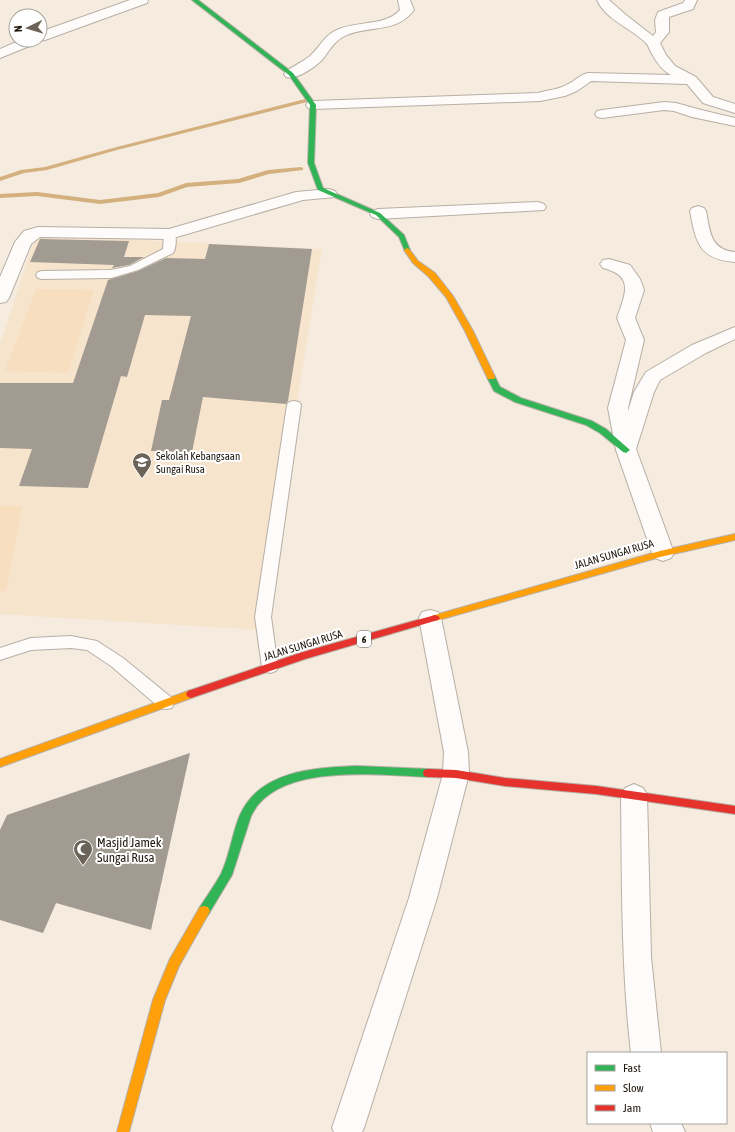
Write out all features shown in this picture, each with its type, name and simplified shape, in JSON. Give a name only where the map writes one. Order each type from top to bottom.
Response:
[{"type":"street","points":[[48,34],[142,0]]},
{"type":"street","points":[[195,0],[291,74],[313,105],[311,163],[320,189],[378,214],[402,236],[408,251],[416,262],[432,275],[449,296],[470,331],[497,389],[518,400],[589,423],[603,431],[626,450]]},
{"type":"street","points":[[291,74],[318,56],[320,50],[332,37],[345,31],[399,19],[407,10],[404,0]]},
{"type":"street","points":[[603,0],[605,4],[621,18],[653,42],[660,56],[670,69],[690,80],[708,100],[735,109]]},
{"type":"street","points":[[653,42],[661,37],[664,31],[662,19],[663,15],[688,6],[691,0]]},
{"type":"street","points":[[0,54],[14,48]]},
{"type":"street","points":[[313,105],[463,99],[540,98],[545,95],[560,93],[572,88],[588,77],[690,80]]},
{"type":"street","points":[[602,114],[664,106],[676,107],[697,114],[735,122]]},
{"type":"street","points":[[0,298],[23,242],[30,235],[38,232],[170,234],[302,195],[329,194]]},
{"type":"street","points":[[378,214],[538,207]]},
{"type":"street","points":[[698,211],[702,234],[707,245],[713,252],[720,256],[735,257]]},
{"type":"street","points":[[608,264],[619,266],[627,271],[635,290],[626,318],[635,340],[618,408],[626,450],[663,553]]},
{"type":"street","points":[[626,450],[644,392],[653,376],[699,349],[735,332]]},
{"type":"street","name":"JALAN SUNGAI RUSA","points":[[0,763],[270,667],[430,618],[663,553],[735,537]]},
{"type":"street","points":[[348,1128],[423,898],[456,774],[456,752],[430,618]]},
{"type":"street","points":[[123,1132],[160,1000],[174,963],[226,874],[249,808],[262,792],[286,778],[314,772],[378,771],[456,774],[504,782],[596,790],[735,810]]},
{"type":"street","points":[[634,795],[637,970],[640,1015],[646,1052]]},
{"type":"lane","points":[[42,275],[111,274],[134,268],[168,251],[170,234]]},
{"type":"lane","points":[[270,667],[264,617],[294,405]]},
{"type":"lane","points":[[0,654],[31,644],[71,642],[91,645],[117,662],[166,703]]},
{"type":"shaded area","name":"Sekolah Kebangsaan Sungai Rusa","points":[[36,235],[322,249],[260,630],[0,614],[0,344]]},
{"type":"shaded area","points":[[36,289],[94,290],[68,373],[5,371]]},
{"type":"shaded area","points":[[0,506],[22,506],[6,591],[0,591]]},
{"type":"building","points":[[40,239],[129,241],[124,257],[144,257],[129,265],[112,268],[114,265],[30,262]]},
{"type":"building","points":[[209,244],[312,249],[288,401],[286,404],[203,397],[192,452],[151,451],[162,400],[169,400],[191,316],[145,315],[127,377],[121,376],[88,488],[19,486],[32,449],[0,448],[0,383],[73,383],[108,280],[138,271],[166,258],[205,259]]},
{"type":"building","name":"Masjid Jamek Sungai Rusa","points":[[190,753],[151,930],[56,903],[43,933],[0,920],[0,830],[7,815]]},
{"type":"waterway","points":[[0,179],[23,171],[45,169],[115,149],[305,101]]},
{"type":"waterway","points":[[0,196],[37,194],[100,202],[159,195],[186,185],[239,181],[268,172],[301,169]]},
{"type":"traffic: fast","points":[[195,0],[291,74],[313,105],[311,163],[320,189],[378,214],[402,236],[407,250]]},
{"type":"traffic: fast","points":[[491,377],[497,389],[518,400],[589,423],[603,431],[626,450]]},
{"type":"traffic: fast","points":[[204,911],[226,875],[245,816],[249,808],[262,792],[281,782],[304,775],[330,771],[357,770],[428,773]]},
{"type":"traffic: slow","points":[[407,250],[415,262],[432,275],[449,296],[469,331],[491,377]]},
{"type":"traffic: slow","points":[[435,618],[660,554],[735,537]]},
{"type":"traffic: slow","points":[[0,763],[191,694]]},
{"type":"traffic: slow","points":[[123,1132],[159,1000],[174,963],[204,911]]},
{"type":"traffic: jam","points":[[191,694],[303,656],[435,618]]},
{"type":"traffic: jam","points":[[428,773],[456,774],[505,782],[596,790],[735,810]]},
{"type":"place","name":"Sekolah Kebangsaan Sungai Rusa","points":[[142,479]]},
{"type":"place","name":"Masjid Jamek Sungai Rusa","points":[[83,866]]}]
